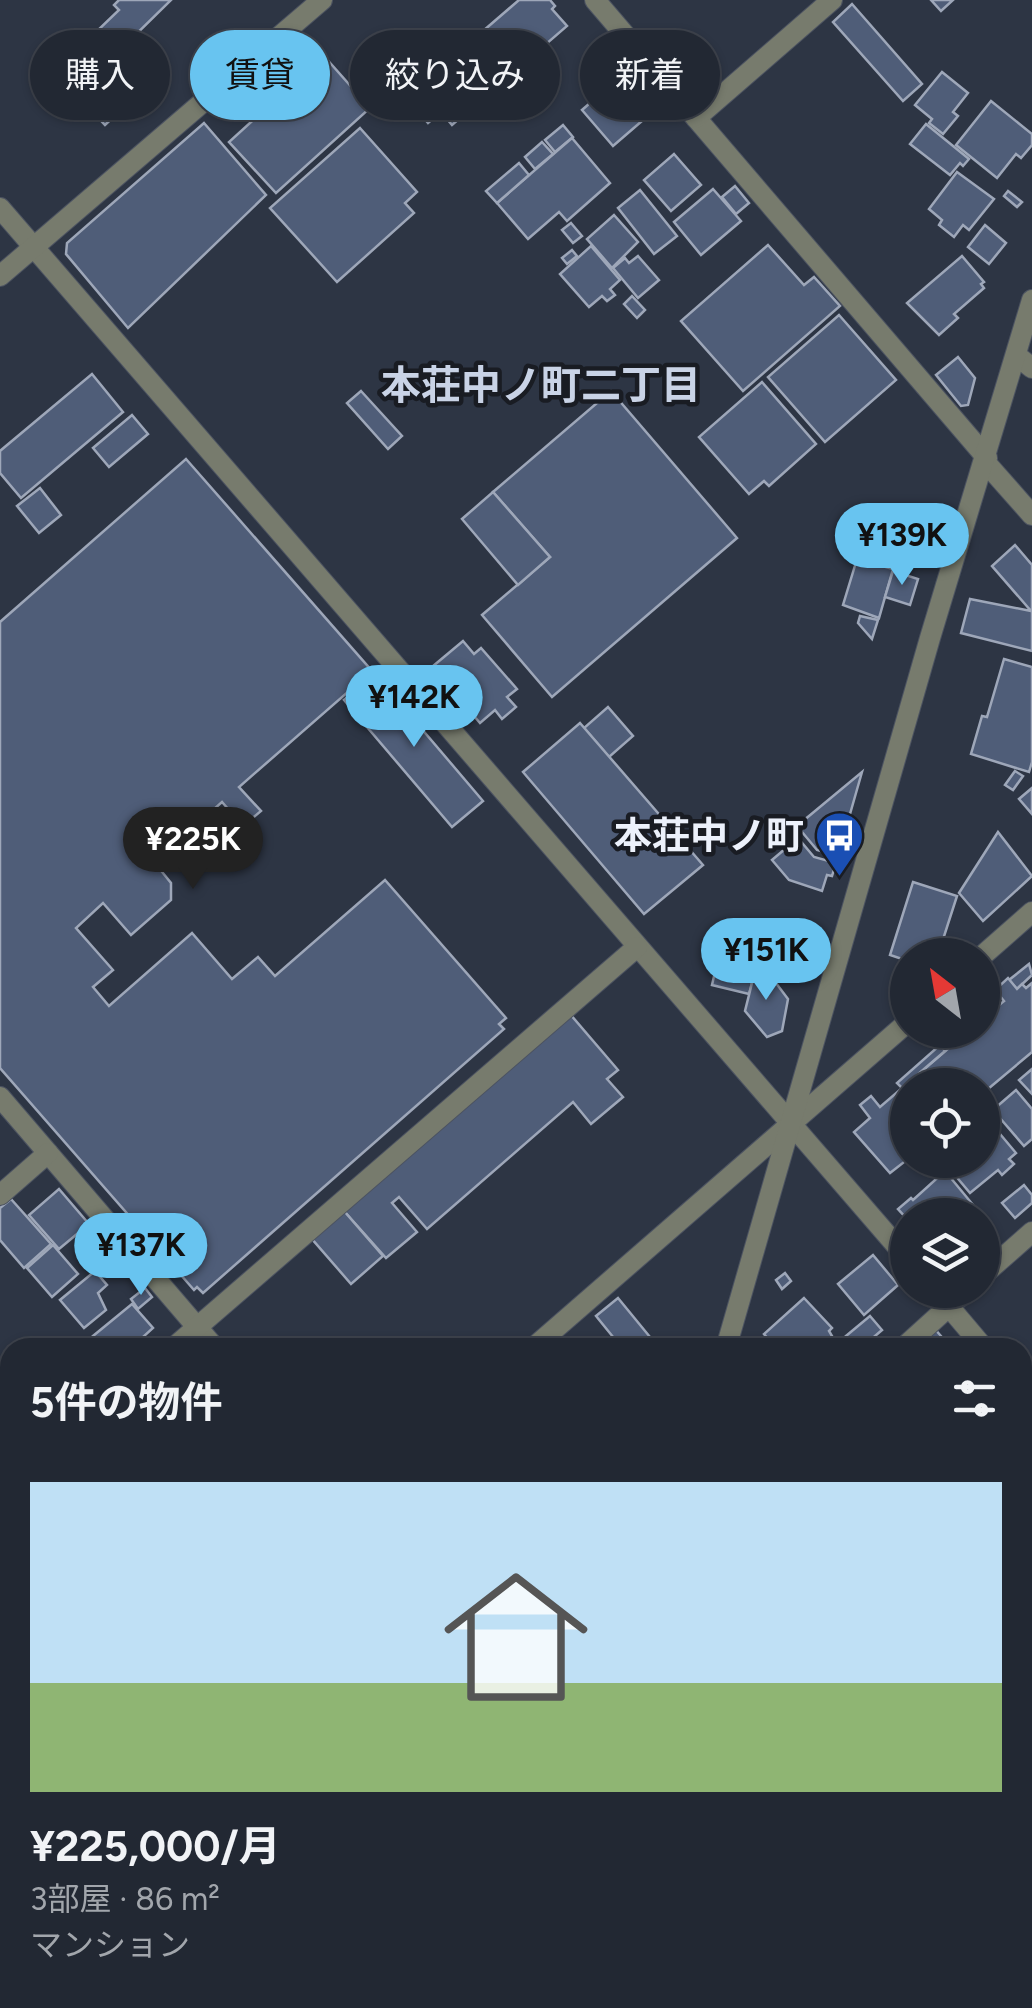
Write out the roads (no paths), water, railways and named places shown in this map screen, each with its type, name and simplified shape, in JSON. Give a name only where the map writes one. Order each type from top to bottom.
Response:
[{"type":"street","points":[[0,276],[322,0]]},
{"type":"street","points":[[595,0],[621,30]]},
{"type":"street","points":[[720,97],[832,0]]},
{"type":"street","points":[[698,120],[1032,514]]},
{"type":"street","points":[[0,208],[890,1238]]},
{"type":"street","points":[[729,1338],[930,638],[986,460],[1024,362],[1032,300]]},
{"type":"street","points":[[1000,940],[1032,912]]},
{"type":"street","points":[[185,1338],[637,946]]},
{"type":"street","points":[[544,1338],[890,1038]]},
{"type":"street","points":[[0,1097],[207,1338]]},
{"type":"street","points":[[0,1195],[48,1153]]},
{"type":"street","points":[[1000,1260],[1032,1232]]},
{"type":"street","points":[[911,1338],[934,1308]]},
{"type":"street","points":[[950,1308],[976,1338]]},
{"type":"place","name":"本荘中ノ町","points":[[839,878]]},
{"type":"district","name":"本荘中ノ町二丁目","points":[[541,385]]}]
